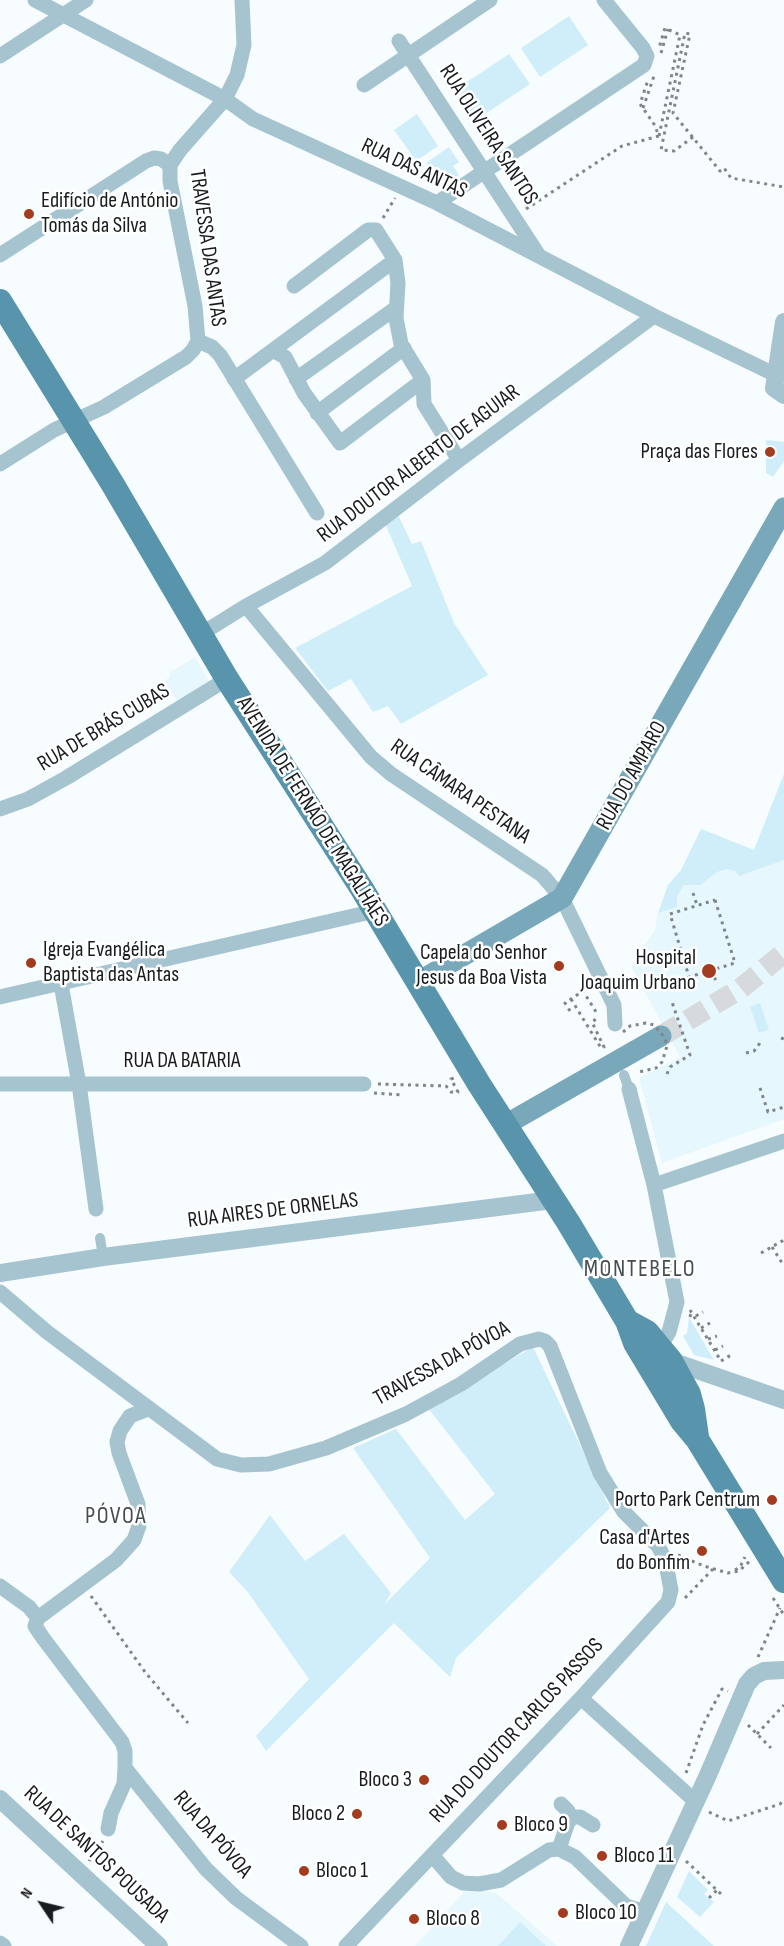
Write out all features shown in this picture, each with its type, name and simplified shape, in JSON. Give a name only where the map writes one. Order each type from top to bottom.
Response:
[{"type":"main road","name":"AVENIDA DE FERNÃO DE MAGALHÃES","points":[[0,301],[75,422],[227,679],[375,910],[504,1125],[568,1222],[627,1321],[635,1343],[682,1422],[697,1439],[784,1581]]},
{"type":"main road","name":"RUA DO AMPARO","points":[[562,898],[784,508]]},
{"type":"main road","points":[[418,982],[562,898]]},
{"type":"main road","points":[[504,1125],[661,1036]]},
{"type":"main road","name":"AVENIDA DE FERNÃO DE MAGALHÃES","points":[[627,1321],[647,1332],[666,1354],[689,1394],[697,1439]]},
{"type":"street","name":"RUA DAS ANTAS","points":[[35,0],[225,99],[253,119],[437,203],[654,316],[776,375]]},
{"type":"street","points":[[0,56],[86,0]]},
{"type":"street","name":"TRAVESSA DAS ANTAS","points":[[0,464],[54,430],[104,407],[186,357],[198,341],[195,306],[170,181],[170,165],[180,150],[225,99],[237,75],[244,45],[242,0]]},
{"type":"street","points":[[364,85],[404,47],[490,0]]},
{"type":"street","points":[[437,203],[644,64],[647,56],[643,48],[604,0]]},
{"type":"street","name":"RUA OLIVEIRA SANTOS","points":[[404,47],[538,255]]},
{"type":"street","points":[[0,255],[146,161],[161,159],[170,165]]},
{"type":"street","points":[[294,286],[368,230],[376,230],[395,260],[398,283],[396,318],[401,344],[423,380],[424,404],[459,460]]},
{"type":"street","points":[[234,379],[395,260]]},
{"type":"street","points":[[296,379],[396,308]]},
{"type":"street","name":"RUA DOUTOR ALBERTO DE AGUIAR","points":[[201,634],[246,606],[325,563],[459,460],[654,316]]},
{"type":"street","points":[[784,322],[774,388],[784,395]]},
{"type":"street","points":[[198,341],[212,347],[317,513]]},
{"type":"street","points":[[316,413],[404,348]]},
{"type":"street","points":[[274,351],[285,357],[316,413],[340,443],[423,380]]},
{"type":"street","name":"RUA CÂMARA PESTANA","points":[[246,606],[371,758],[391,774],[542,876],[562,898],[614,1005],[619,1028]]},
{"type":"street","name":"RUA DE BRÁS CUBAS","points":[[0,809],[28,799],[66,778],[227,679]]},
{"type":"street","points":[[0,997],[375,910]]},
{"type":"street","points":[[61,984],[79,1084],[97,1216]]},
{"type":"street","points":[[627,1082],[654,1185],[677,1302],[666,1354],[784,1400]]},
{"type":"street","name":"RUA DA BATARIA","points":[[0,1084],[372,1084]]},
{"type":"street","points":[[654,1185],[784,1141]]},
{"type":"street","name":"RUA AIRES DE ORNELAS","points":[[0,1273],[103,1257],[553,1200]]},
{"type":"street","points":[[100,1238],[103,1257]]},
{"type":"street","name":"TRAVESSA DA PÓVOA","points":[[0,1292],[47,1332],[217,1459],[242,1465],[269,1464],[326,1448],[406,1414],[461,1384],[520,1344],[539,1339],[550,1346],[600,1473],[630,1519],[658,1546],[665,1559],[671,1590],[668,1602]]},
{"type":"street","points":[[0,1586],[39,1618],[123,1553],[137,1533],[139,1515],[137,1498],[119,1453],[117,1442],[120,1431],[130,1416],[148,1409]]},
{"type":"street","name":"RUA DO DOUTOR CARLOS PASSOS","points":[[346,1946],[668,1602]]},
{"type":"street","name":"RUA DA PÓVOA","points":[[39,1618],[35,1626],[122,1742],[125,1751],[123,1784],[113,1806],[108,1828]]},
{"type":"street","points":[[629,1946],[674,1850],[702,1807],[747,1684],[754,1676],[764,1671],[784,1670]]},
{"type":"street","points":[[580,1698],[702,1807]]},
{"type":"street","name":"RUA DA PÓVOA","points":[[125,1767],[206,1869],[236,1898],[301,1946]]},
{"type":"street","name":"RUA DE SANTOS POUSADA","points":[[0,1799],[159,1946]]},
{"type":"street","points":[[559,1849],[569,1821],[568,1811],[561,1804]]},
{"type":"street","points":[[569,1821],[574,1817],[580,1817],[593,1825]]},
{"type":"street","points":[[432,1855],[451,1877],[463,1883],[479,1884],[501,1880],[549,1850],[559,1849],[574,1857],[626,1906],[645,1912]]},
{"type":"street","points":[[0,1943],[4,1946]]},
{"type":"path","points":[[660,48],[665,28],[680,35],[661,137],[661,150],[674,151],[693,137]]},
{"type":"path","points":[[661,137],[685,33],[690,34],[673,112],[720,171],[724,168],[731,178],[784,187]]},
{"type":"path","points":[[643,108],[661,137]]},
{"type":"path","points":[[527,208],[622,146],[661,137]]},
{"type":"path","points":[[376,230],[402,187]]},
{"type":"path","points":[[693,893],[697,905]]},
{"type":"path","points":[[715,900],[735,963],[689,977],[670,914],[697,905],[715,900]]},
{"type":"path","points":[[713,970],[716,983]]},
{"type":"path","points":[[570,1011],[565,1004],[572,999],[583,992],[598,1015],[592,1022],[604,1047],[601,1048],[572,999]]},
{"type":"path","points":[[619,1028],[646,1023],[654,1025],[665,1038],[667,1046],[662,1062],[656,1068],[639,1072]]},
{"type":"path","points":[[746,1053],[754,1051],[760,1043]]},
{"type":"path","points":[[372,1084],[446,1086],[451,1092]]},
{"type":"path","points":[[760,1088],[768,1112],[784,1107]]},
{"type":"path","points":[[761,1253],[784,1240]]},
{"type":"path","points":[[772,1247],[784,1266]]},
{"type":"path","points":[[690,1309],[721,1361],[731,1355]]},
{"type":"path","points":[[694,1317],[703,1312]]},
{"type":"path","points":[[685,1317],[688,1314],[694,1317]]},
{"type":"path","points":[[701,1328],[710,1323]]},
{"type":"path","points":[[708,1339],[717,1336]]},
{"type":"path","points":[[715,1350],[723,1346]]},
{"type":"path","points":[[665,1559],[677,1554],[713,1569],[731,1572],[739,1571],[750,1561],[746,1555],[740,1567],[731,1572]]},
{"type":"path","points":[[668,1602],[680,1602],[685,1599],[713,1569]]},
{"type":"path","points":[[84,1585],[145,1672],[188,1724]]},
{"type":"path","points":[[756,1664],[780,1608]]},
{"type":"path","points":[[757,1734],[784,1705]]},
{"type":"path","points":[[735,1714],[771,1748]]},
{"type":"path","points":[[702,1807],[728,1821],[780,1804],[784,1800]]},
{"type":"path","points":[[89,1862],[107,1834],[108,1828]]},
{"type":"path","points":[[674,1850],[721,1894]]},
{"type":"path","points":[[709,1898],[717,1890]]},
{"type":"shaded area","points":[[569,16],[588,45],[540,77],[521,48]]},
{"type":"shaded area","points":[[509,54],[530,84],[476,120],[455,90]]},
{"type":"shaded area","points":[[417,114],[438,146],[416,161],[394,130]]},
{"type":"shaded area","points":[[449,147],[459,162],[453,166],[459,175],[441,187],[426,163]]},
{"type":"shaded area","points":[[766,440],[784,442],[784,461],[773,477],[766,473]]},
{"type":"shaded area","points":[[398,515],[412,544],[421,541],[454,623],[488,675],[401,724],[388,706],[373,712],[351,679],[328,691],[295,648],[412,586],[384,521]]},
{"type":"shaded area","points":[[195,657],[209,681],[177,701],[164,681],[170,677],[169,673]]},
{"type":"shaded area","name":"Hospital Joaquim Urbano","points":[[784,774],[784,1119],[662,1163],[639,1078],[680,1057],[631,966],[636,962],[635,958],[655,930],[658,913],[668,885],[681,870],[701,829],[754,850]]},
{"type":"shaded area","points":[[784,774],[784,860],[739,876],[735,871],[727,869],[717,872],[700,885],[684,885],[677,896],[677,907],[658,913],[668,885],[681,870],[701,829],[754,850]]},
{"type":"shaded area","points":[[760,1003],[769,1030],[759,1033],[750,1007]]},
{"type":"shaded area","points":[[689,1317],[714,1360],[694,1355],[683,1336],[687,1333]]},
{"type":"shaded area","points":[[533,1347],[610,1508],[456,1658],[450,1677],[394,1623],[266,1751],[256,1736],[309,1679],[247,1591],[229,1572],[270,1515],[305,1561],[344,1534],[391,1593],[384,1605],[430,1558],[353,1448],[396,1429],[465,1520],[495,1494],[428,1408]]},
{"type":"shaded area","points":[[689,1871],[708,1890],[704,1894],[714,1902],[700,1917],[677,1897]]},
{"type":"shaded area","points":[[467,1889],[496,1893],[557,1946],[415,1946]]},
{"type":"shaded area","points":[[666,1902],[714,1946],[646,1946]]},
{"type":"shaded area","points":[[520,1922],[546,1946],[498,1946]]},
{"type":"tunnel","points":[[661,1036],[740,989],[784,953]]},
{"type":"place","name":"Edifício de António Tomás da Silva","points":[[29,214]]},
{"type":"place","name":"Praça das Flores","points":[[770,452]]},
{"type":"place","name":"Igreja Evangélica Baptista das Antas","points":[[31,963]]},
{"type":"place","name":"Capela do Senhor Jesus da Boa Vista","points":[[559,966]]},
{"type":"place","name":"Hospital Joaquim Urbano","points":[[709,971]]},
{"type":"place","name":"Porto Park Centrum","points":[[772,1500]]},
{"type":"place","name":"Casa d'Artes do Bonfim","points":[[702,1551]]},
{"type":"place","name":"Bloco 3","points":[[424,1780]]},
{"type":"place","name":"Bloco 2","points":[[357,1814]]},
{"type":"place","name":"Bloco 9","points":[[502,1825]]},
{"type":"place","name":"Bloco 11","points":[[602,1856]]},
{"type":"place","name":"Bloco 1","points":[[304,1871]]},
{"type":"place","name":"Bloco 10","points":[[563,1913]]},
{"type":"place","name":"Bloco 8","points":[[414,1919]]},
{"type":"district","name":"MONTEBELO","points":[[640,1270]]},
{"type":"district","name":"PÓVOA","points":[[116,1517]]}]
